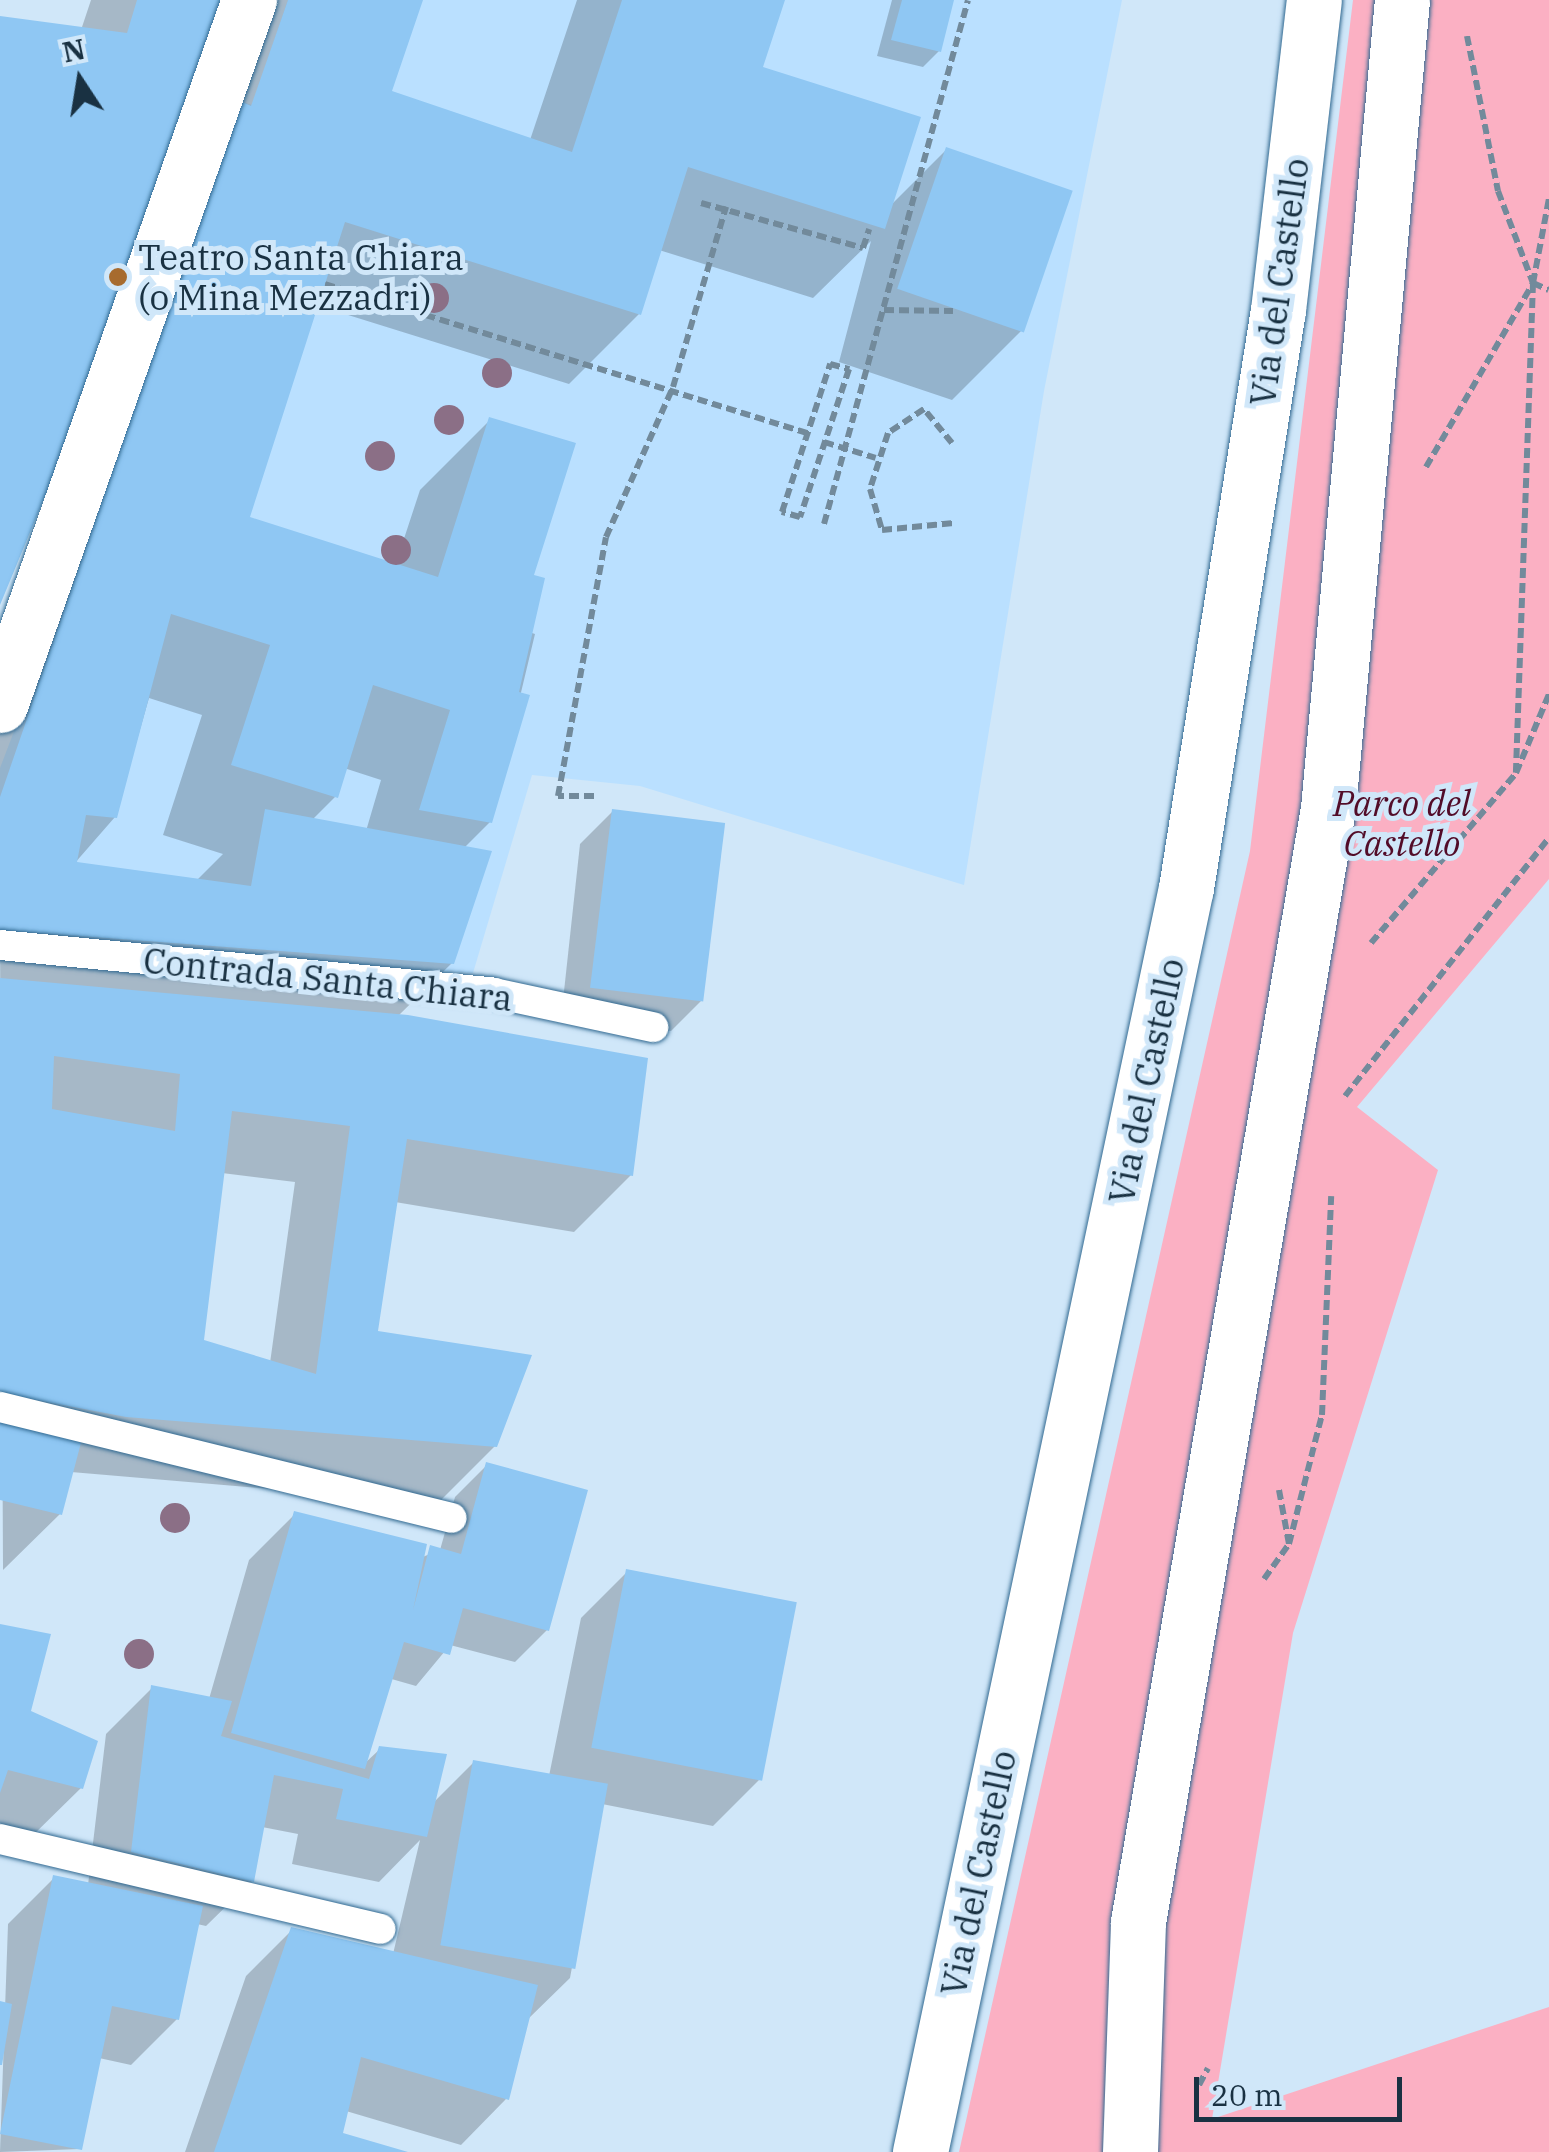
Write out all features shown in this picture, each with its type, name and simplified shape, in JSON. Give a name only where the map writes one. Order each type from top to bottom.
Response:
[{"type":"street","points":[[0,706],[249,0]]},
{"type":"street","name":"Via del Castello","points":[[920,2152],[1186,888],[1278,310],[1314,0]]},
{"type":"street","points":[[1130,2152],[1138,1922],[1328,808],[1402,0]]},
{"type":"lane","name":"Contrada Santa Chiara","points":[[0,945],[494,993],[653,1028]]},
{"type":"lane","points":[[0,1406],[452,1518]]},
{"type":"lane","points":[[0,1838],[380,1929]]},
{"type":"path","points":[[824,524],[968,0]]},
{"type":"path","points":[[1468,27],[1498,191],[1533,284],[1549,290]]},
{"type":"path","points":[[1516,774],[1533,284],[1549,198]]},
{"type":"path","points":[[701,203],[863,248],[869,230]]},
{"type":"path","points":[[594,796],[558,796],[606,537],[673,388],[726,207]]},
{"type":"path","points":[[325,284],[673,388],[807,433]]},
{"type":"path","points":[[1414,487],[1533,284]]},
{"type":"path","points":[[884,310],[953,312]]},
{"type":"path","points":[[830,364],[849,369],[800,517],[782,512],[807,433],[830,364]]},
{"type":"path","points":[[952,443],[924,409],[888,433],[876,458],[870,489],[882,530],[954,523]]},
{"type":"path","points":[[824,442],[846,452],[876,458]]},
{"type":"path","points":[[1365,950],[1516,774],[1549,694]]},
{"type":"path","points":[[1340,1102],[1549,838]]},
{"type":"path","points":[[1289,1544],[1322,1415],[1330,1177]]},
{"type":"shaded area","points":[[288,0],[1122,0],[1044,391],[964,885],[640,786],[532,775],[473,973],[0,942],[0,768],[157,357],[240,101],[252,105]]},
{"type":"green space","name":"Parco del Castello","points":[[1353,0],[1549,0],[1549,879],[1357,1107],[1438,1170],[1293,1633],[1212,2119],[1549,2007],[1549,2152],[959,2152],[1250,851]]},
{"type":"building","points":[[137,0],[228,0],[140,266],[0,605],[0,16],[127,33]]},
{"type":"building","points":[[288,0],[423,0],[392,91],[572,152],[622,0],[785,0],[763,67],[921,117],[885,229],[688,167],[641,315],[345,222],[250,517],[438,577],[489,417],[576,443],[534,575],[545,578],[519,692],[530,695],[492,823],[419,810],[450,710],[373,685],[338,798],[231,765],[270,645],[171,614],[117,818],[86,815],[77,862],[251,886],[265,809],[492,851],[454,964],[0,930],[0,797],[240,101],[251,106]]},
{"type":"building","points":[[902,0],[954,0],[941,52],[891,40]]},
{"type":"building","points":[[946,147],[1073,191],[1024,332],[897,289]]},
{"type":"building","points":[[612,809],[725,823],[703,1002],[590,988]]},
{"type":"building","points":[[0,978],[408,1015],[648,1058],[633,1176],[407,1139],[378,1331],[532,1355],[497,1447],[126,1417],[0,1393]],"holes":[[[54,1056],[180,1074],[175,1131],[52,1109]],[[232,1111],[350,1126],[316,1374],[204,1340]]]},
{"type":"building","points":[[0,1422],[83,1435],[62,1515],[0,1500]]},
{"type":"building","points":[[486,1462],[588,1490],[549,1631],[463,1608],[450,1655],[404,1642],[365,1769],[231,1733],[294,1511],[427,1544],[413,1610],[430,1545],[461,1554]]},
{"type":"building","points":[[626,1569],[797,1602],[762,1781],[591,1748]]},
{"type":"building","points":[[0,1624],[51,1634],[31,1711],[98,1741],[83,1789],[8,1770],[0,1793]]},
{"type":"building","points":[[151,1685],[232,1701],[221,1736],[369,1779],[379,1746],[447,1754],[427,1837],[336,1819],[343,1789],[274,1775],[254,1882],[131,1852]]},
{"type":"building","points":[[473,1760],[608,1784],[575,1969],[440,1945]]},
{"type":"building","points":[[53,1875],[203,1906],[179,2020],[112,2006],[82,2150],[0,2134]]},
{"type":"building","points":[[291,1927],[538,1985],[509,2100],[361,2057],[343,2133],[408,2152],[214,2152]]},
{"type":"building","points":[[0,2001],[12,2004],[2,2065],[0,2065]]},
{"type":"place","name":"Teatro Santa Chiara (o Mina Mezzadri)","points":[[118,277]]}]
